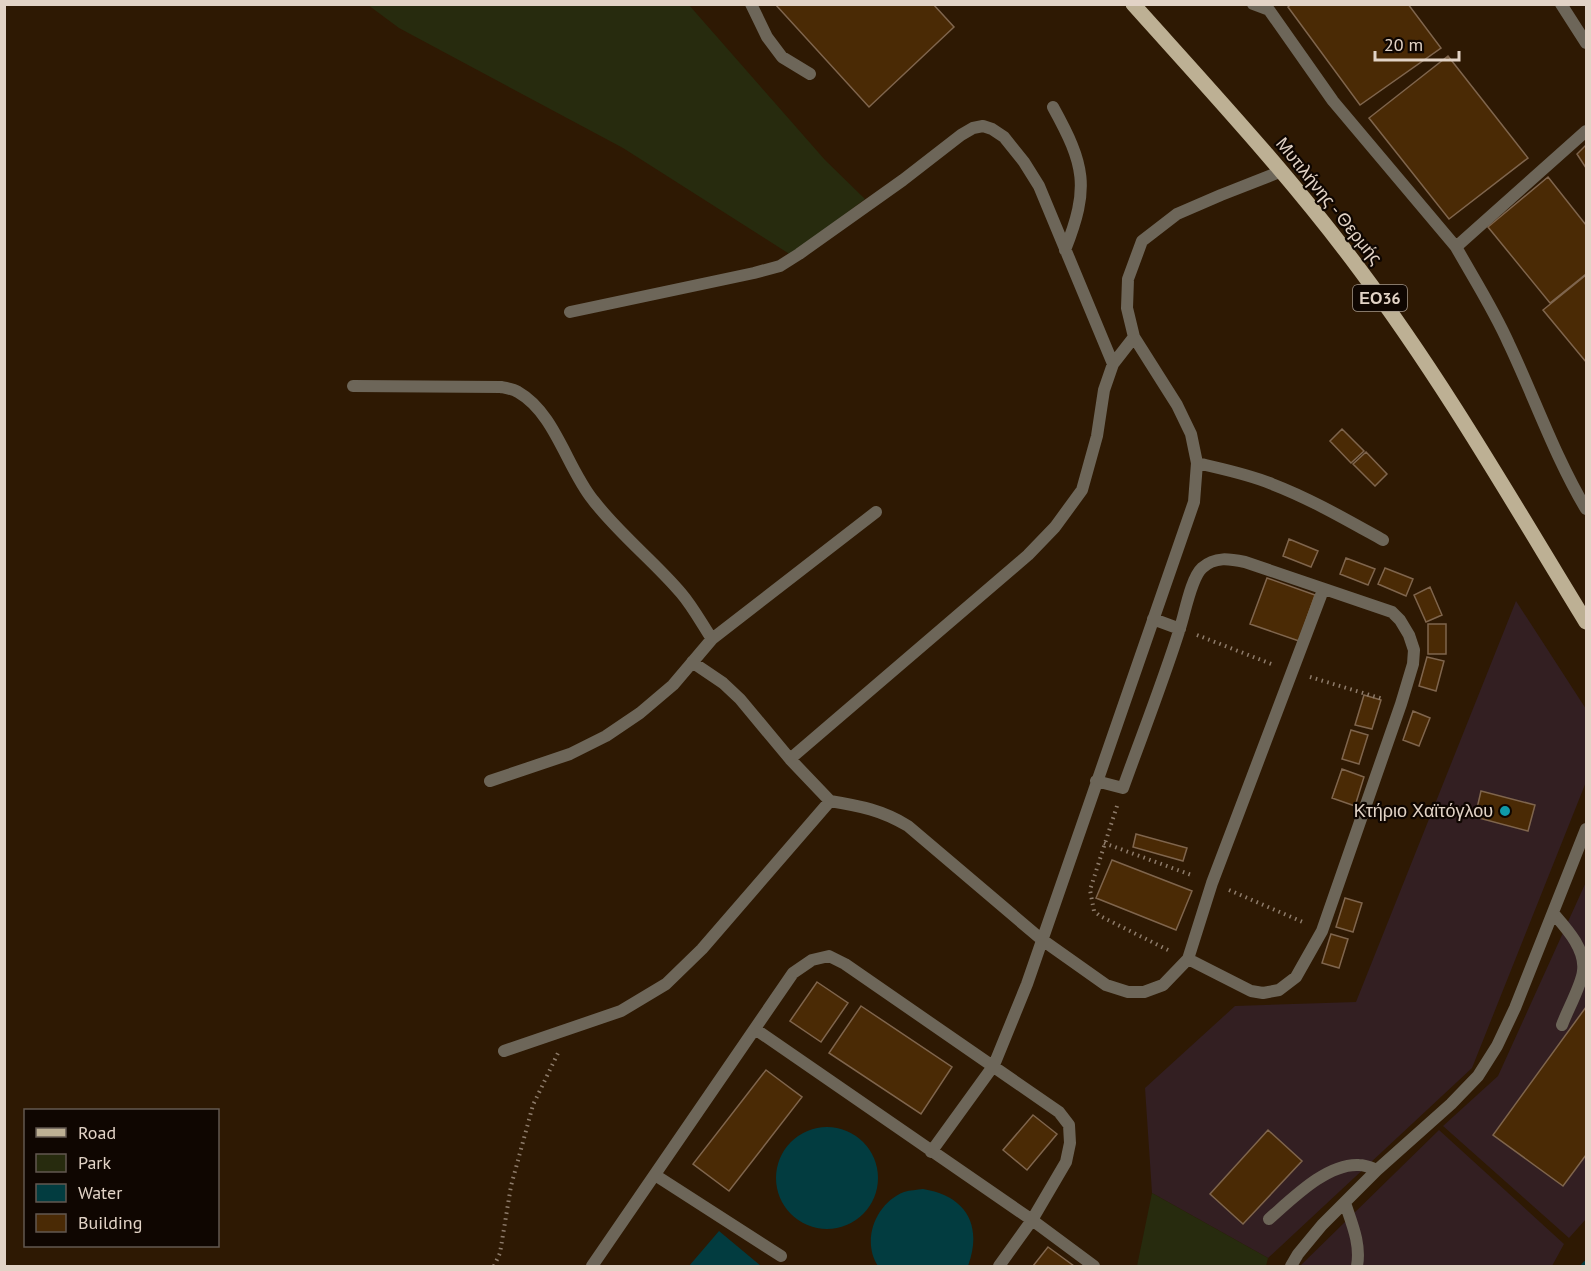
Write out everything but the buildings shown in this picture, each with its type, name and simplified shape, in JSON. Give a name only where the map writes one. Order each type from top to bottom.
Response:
[{"type":"main road","name":"Μυτιλήνης - Θερμής","points":[[1133,4],[1282,171],[1360,270],[1426,362],[1587,622]]},
{"type":"lane","points":[[751,4],[767,37],[782,57],[810,74]]},
{"type":"lane","points":[[1253,4],[1272,7],[1333,101],[1456,247],[1509,344],[1546,432],[1571,484],[1587,509]]},
{"type":"lane","points":[[1561,4],[1587,43]]},
{"type":"lane","points":[[1053,107],[1072,141],[1081,169],[1081,199],[1075,226],[1065,250]]},
{"type":"lane","points":[[570,312],[780,266],[894,187],[962,135],[973,128],[983,126],[1004,136],[1039,186],[1113,364]]},
{"type":"lane","points":[[1456,247],[1587,131]]},
{"type":"lane","points":[[931,1152],[994,1065],[1027,984],[1194,502],[1197,464],[1191,434],[1177,405],[1134,337],[1127,308],[1128,279],[1142,241],[1177,214],[1282,171]]},
{"type":"lane","points":[[790,759],[1028,555],[1055,527],[1082,490],[1097,436],[1104,390],[1113,364],[1134,337]]},
{"type":"lane","points":[[352,386],[501,387],[517,391],[531,402],[548,421],[577,477],[592,500],[682,594],[711,639]]},
{"type":"lane","points":[[1197,464],[1238,472],[1272,483],[1318,504],[1383,540]]},
{"type":"lane","points":[[490,781],[570,754],[606,736],[673,685],[711,639],[876,512]]},
{"type":"lane","points":[[1096,782],[1123,789],[1194,583],[1200,569],[1212,561],[1228,558],[1245,562],[1392,612],[1409,634],[1414,650],[1413,664],[1401,704],[1322,931],[1296,977],[1279,990],[1263,993],[1251,991],[1188,959]]},
{"type":"lane","points":[[692,662],[723,683],[740,699],[790,759],[830,801],[890,814],[908,826],[1041,939],[1106,985],[1128,992],[1144,992],[1162,985],[1188,959],[1212,882],[1323,590]]},
{"type":"lane","points":[[1153,619],[1180,628]]},
{"type":"lane","points":[[504,1051],[621,1011],[666,984],[702,949],[830,801]]},
{"type":"lane","points":[[1291,1266],[1322,1225],[1478,1076],[1497,1046],[1515,1008],[1587,829]]},
{"type":"lane","points":[[1553,913],[1577,946],[1584,972],[1562,1025]]},
{"type":"lane","points":[[592,1266],[794,973],[812,960],[829,956],[845,964],[994,1065],[1059,1112],[1069,1125],[1070,1143],[1065,1162],[1032,1220],[999,1266]]},
{"type":"lane","points":[[755,1029],[1032,1220],[1094,1266]]},
{"type":"lane","points":[[1269,1219],[1314,1181],[1334,1171],[1357,1164],[1377,1170]]},
{"type":"lane","points":[[655,1175],[781,1256]]},
{"type":"lane","points":[[1345,1203],[1356,1236],[1359,1255],[1357,1266]]},
{"type":"path","points":[[1123,789],[1090,890],[1094,911],[1188,959]]},
{"type":"path","points":[[494,1266],[500,1253],[511,1186],[533,1106],[570,1028]]},
{"type":"shaded area","points":[[1516,601],[1586,709],[1586,782],[1472,1068],[1268,1258],[1152,1193],[1145,1088],[1235,1006],[1356,1002]]},
{"type":"shaded area","points":[[1586,882],[1586,1219],[1569,1238],[1443,1126],[1498,1076]]},
{"type":"shaded area","points":[[1439,1130],[1564,1244],[1552,1266],[1300,1266]]},
{"type":"green space","points":[[368,5],[689,5],[825,160],[865,199],[791,255],[623,148],[399,28]]},
{"type":"green space","points":[[1152,1193],[1268,1258],[1266,1266],[1137,1266]]},
{"type":"water","points":[[827,1127],[846,1131],[863,1142],[874,1159],[878,1178],[874,1197],[863,1214],[846,1225],[827,1229],[808,1225],[791,1214],[780,1197],[776,1178],[780,1159],[791,1142],[808,1131]]},
{"type":"water","points":[[923,1189],[950,1198],[967,1215],[972,1225],[973,1238],[968,1266],[878,1266],[873,1256],[871,1234],[879,1213],[894,1197],[906,1191]]},
{"type":"water","points":[[719,1231],[761,1266],[689,1266]]},
{"type":"place","name":"Κτήριο Χαϊτόγλου","points":[[1505,811]]}]
